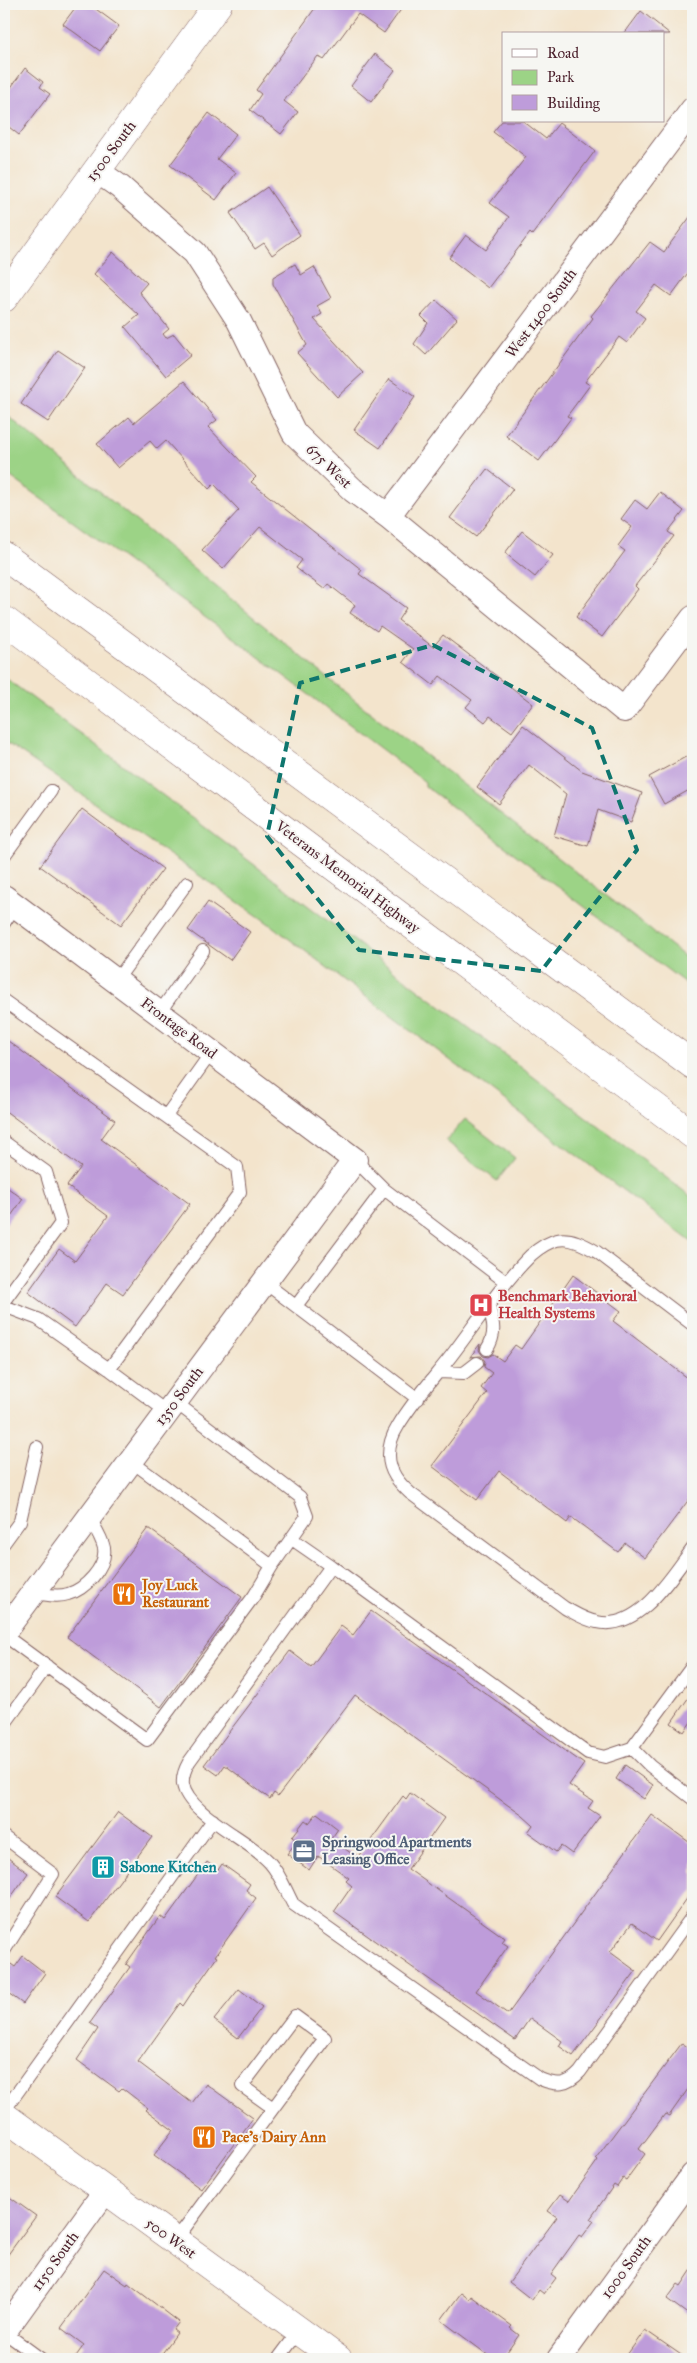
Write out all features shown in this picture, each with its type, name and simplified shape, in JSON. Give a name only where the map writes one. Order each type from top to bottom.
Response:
[{"type":"main road","name":"1500 South","points":[[4,298],[218,4]]},
{"type":"main road","points":[[4,556],[693,1065]]},
{"type":"main road","name":"Veterans Memorial Highway","points":[[4,620],[693,1135]]},
{"type":"main road","name":"500 West","points":[[4,2116],[338,2359]]},
{"type":"street","name":"West 1400 South","points":[[388,516],[693,109]]},
{"type":"street","name":"675 West","points":[[96,170],[120,187],[195,253],[239,321],[294,433],[353,490],[388,516],[624,710],[693,618]]},
{"type":"street","name":"Frontage Road","points":[[8,908],[116,981],[355,1160]]},
{"type":"street","name":"1350 South","points":[[4,1634],[355,1160]]},
{"type":"street","name":"1000 South","points":[[559,2359],[693,2175]]},
{"type":"street","name":"1150 South","points":[[4,2332],[106,2190]]},
{"type":"lane","points":[[4,856],[51,791]]},
{"type":"lane","points":[[116,981],[187,884]]},
{"type":"lane","points":[[159,1013],[203,952]]},
{"type":"lane","points":[[4,1001],[237,1167],[240,1192],[110,1369]]},
{"type":"lane","points":[[166,1116],[211,1052]]},
{"type":"lane","points":[[4,1142],[46,1172],[61,1223],[4,1301]]},
{"type":"lane","points":[[355,1160],[384,1189],[506,1282]]},
{"type":"lane","points":[[296,1306],[384,1189]]},
{"type":"lane","points":[[693,1325],[597,1252],[572,1240],[558,1240],[545,1245],[533,1253],[506,1282],[438,1372],[398,1426],[389,1455],[391,1469],[399,1483],[539,1589],[584,1618],[599,1623],[618,1623],[631,1617],[654,1598],[693,1548]]},
{"type":"lane","points":[[264,1282],[418,1399]]},
{"type":"lane","points":[[487,1349],[492,1341],[494,1327],[489,1305]]},
{"type":"lane","points":[[4,1306],[38,1319],[110,1369],[171,1407],[300,1496],[307,1516],[272,1566],[254,1596],[147,1740],[4,1634]]},
{"type":"lane","points":[[438,1372],[464,1373],[477,1363]]},
{"type":"lane","points":[[4,1544],[20,1521],[37,1447]]},
{"type":"lane","points":[[131,1461],[272,1566]]},
{"type":"lane","points":[[33,1593],[58,1596],[67,1595],[81,1588],[96,1572],[103,1561],[104,1551],[90,1517]]},
{"type":"lane","points":[[292,1539],[588,1754],[605,1757],[632,1748],[693,1665]]},
{"type":"lane","points":[[331,1566],[185,1770],[183,1787],[194,1803],[212,1820],[270,1863],[293,1904],[540,2079],[559,2085],[567,2084],[580,2072],[693,1915]]},
{"type":"lane","points":[[4,1725],[46,1666]]},
{"type":"lane","points":[[632,1748],[650,1766],[693,1799]]},
{"type":"lane","points":[[4,2110],[212,1820]]},
{"type":"lane","points":[[4,1837],[53,1874],[4,1951]]},
{"type":"lane","points":[[175,2241],[325,2038],[295,2016],[242,2086],[273,2108]]},
{"type":"lane","points":[[278,2359],[299,2331]]},
{"type":"lane","points":[[4,2332],[41,2359]]},
{"type":"highlighted area","points":[[433,645],[592,728],[637,850],[541,971],[359,950],[267,836],[300,683]]},
{"type":"green space","points":[[4,413],[357,702],[693,963],[693,989],[425,786],[425,782],[235,639],[4,472]]},
{"type":"green space","points":[[4,677],[115,759],[693,1198],[693,1243],[264,920],[4,741]]},
{"type":"green space","points":[[465,1119],[515,1158],[497,1181],[446,1141]]},
{"type":"building","points":[[78,4],[89,4],[119,26],[100,51],[63,24]]},
{"type":"building","points":[[318,4],[405,4],[384,33],[358,14],[324,60],[318,56],[284,101],[298,112],[281,134],[250,110],[261,94],[256,90]]},
{"type":"building","points":[[641,11],[670,34],[664,34],[664,32],[625,32]]},
{"type":"building","points":[[375,54],[395,70],[371,102],[351,86]]},
{"type":"building","points":[[25,68],[43,82],[40,87],[50,94],[19,135],[4,123],[4,97]]},
{"type":"building","points":[[209,113],[236,134],[217,159],[236,173],[216,200],[170,165]]},
{"type":"building","points":[[502,121],[524,122],[546,139],[559,123],[595,151],[532,235],[530,233],[488,288],[449,258],[466,235],[486,250],[509,217],[490,203],[526,157],[493,132]]},
{"type":"building","points":[[267,187],[300,235],[272,255],[264,243],[255,249],[230,213]]},
{"type":"building","points":[[693,213],[693,266],[671,296],[656,285],[636,311],[645,318],[627,343],[619,337],[585,382],[590,385],[567,416],[571,418],[539,461],[506,436],[593,318],[591,316],[650,242],[664,252]]},
{"type":"building","points":[[113,252],[147,283],[139,292],[169,329],[163,334],[166,338],[174,334],[191,355],[166,376],[125,327],[139,315],[94,274]]},
{"type":"building","points":[[295,264],[301,275],[314,267],[331,298],[317,306],[322,314],[314,319],[363,373],[337,397],[297,353],[307,345],[273,284],[273,277]]},
{"type":"building","points":[[436,300],[457,319],[426,355],[414,344],[428,323],[421,316]]},
{"type":"building","points":[[58,350],[85,368],[48,422],[21,404]]},
{"type":"building","points":[[389,379],[415,397],[380,448],[354,430]]},
{"type":"building","points":[[184,381],[217,420],[208,427],[256,477],[251,482],[362,570],[359,574],[406,608],[398,620],[433,647],[443,635],[533,704],[512,732],[490,716],[485,722],[466,707],[472,700],[440,676],[433,685],[403,662],[413,649],[380,626],[377,631],[350,613],[355,605],[328,584],[324,589],[296,568],[302,560],[260,527],[223,569],[202,550],[239,510],[214,484],[209,489],[166,441],[157,449],[150,441],[118,468],[97,444],[129,417],[134,423]]},
{"type":"building","points":[[487,469],[513,489],[476,537],[450,518]]},
{"type":"building","points":[[660,492],[684,511],[668,532],[674,536],[635,586],[638,589],[602,637],[576,617],[625,551],[618,546],[632,527],[621,519],[635,500],[647,509]]},
{"type":"building","points":[[522,531],[553,555],[535,577],[505,553]]},
{"type":"building","points":[[523,725],[582,771],[642,793],[631,822],[598,810],[588,846],[554,836],[566,794],[529,765],[499,804],[477,787]]},
{"type":"building","points":[[693,753],[693,788],[664,804],[649,777]]},
{"type":"building","points":[[82,809],[163,869],[121,925],[40,866]]},
{"type":"building","points":[[208,902],[250,932],[230,960],[188,930]]},
{"type":"building","points":[[4,1038],[115,1120],[101,1139],[190,1204],[123,1294],[107,1283],[75,1327],[28,1292],[59,1249],[75,1261],[108,1216],[67,1186],[81,1167],[4,1110]]},
{"type":"building","points":[[4,1185],[23,1199],[4,1226]]},
{"type":"building","points":[[573,1275],[621,1311],[613,1321],[693,1382],[693,1494],[645,1558],[625,1543],[618,1552],[571,1517],[567,1523],[499,1471],[477,1500],[432,1466],[487,1393],[481,1388],[492,1373],[484,1367],[485,1361],[481,1356],[470,1357],[480,1344],[479,1350],[483,1356],[488,1357],[493,1354],[503,1361],[515,1345],[521,1349]]},
{"type":"building","points":[[148,1528],[242,1597],[161,1707],[67,1637]]},
{"type":"building","points":[[371,1611],[584,1764],[569,1785],[593,1801],[588,1808],[600,1816],[572,1854],[561,1846],[556,1852],[528,1832],[533,1825],[523,1816],[355,1695],[278,1796],[274,1793],[270,1799],[225,1765],[218,1775],[204,1765],[290,1651],[311,1667],[341,1626],[353,1635]]},
{"type":"building","points":[[693,1691],[693,1719],[684,1732],[671,1723]]},
{"type":"building","points":[[625,1765],[653,1785],[644,1799],[616,1779]]},
{"type":"building","points":[[410,1793],[444,1818],[408,1869],[505,1938],[502,1942],[508,1946],[476,1991],[508,2014],[652,1815],[693,1845],[693,1890],[657,1941],[632,1923],[610,1952],[636,1971],[573,2056],[559,2046],[562,2041],[530,2018],[515,2040],[334,1912],[352,1886],[346,1881],[349,1878],[318,1856],[309,1870],[287,1854],[297,1841],[292,1837],[305,1820],[309,1823],[317,1813],[338,1829],[331,1839],[358,1858],[403,1796],[406,1799]]},
{"type":"building","name":"Sabone Kitchen","points":[[118,1812],[152,1837],[89,1922],[55,1897]]},
{"type":"building","points":[[4,1855],[28,1873],[4,1907]]},
{"type":"building","points":[[207,1862],[218,1870],[222,1864],[250,1884],[246,1890],[256,1898],[183,2006],[180,2003],[138,2062],[192,2103],[206,2084],[253,2118],[201,2189],[154,2155],[173,2130],[146,2110],[148,2108],[122,2088],[119,2091],[77,2060],[98,2029],[90,2023],[130,1967],[126,1964],[160,1916],[165,1920]]},
{"type":"building","points":[[23,1956],[45,1973],[23,2004],[4,1990],[4,1959],[15,1967]]},
{"type":"building","points":[[239,1989],[262,2007],[238,2038],[214,2020]]},
{"type":"building","points":[[682,2043],[693,2051],[693,2082],[669,2116],[665,2114],[639,2149],[645,2154],[626,2180],[623,2178],[617,2187],[614,2185],[590,2219],[594,2221],[582,2237],[579,2235],[551,2274],[556,2278],[544,2294],[539,2290],[532,2300],[509,2282],[557,2217],[548,2211],[560,2195],[569,2201],[598,2160],[596,2158]]},
{"type":"building","points":[[4,2193],[36,2216],[4,2260]]},
{"type":"building","points":[[693,2268],[693,2318],[667,2299],[678,2284],[681,2286]]},
{"type":"building","points":[[104,2269],[127,2285],[128,2283],[179,2322],[173,2330],[177,2333],[158,2359],[74,2359],[84,2345],[61,2328]]},
{"type":"building","points":[[461,2293],[469,2299],[471,2296],[512,2326],[510,2328],[519,2335],[502,2359],[493,2359],[441,2320]]},
{"type":"building","points":[[645,2330],[687,2359],[624,2359]]},
{"type":"place","name":"Benchmark Behavioral Health Systems","points":[[481,1305]]},
{"type":"place","name":"Joy Luck Restaurant","points":[[124,1594]]},
{"type":"place","name":"Springwood Apartments Leasing Office","points":[[304,1851]]},
{"type":"place","name":"Sabone Kitchen","points":[[103,1867]]},
{"type":"place","name":"Pace's Dairy Ann","points":[[204,2137]]}]
